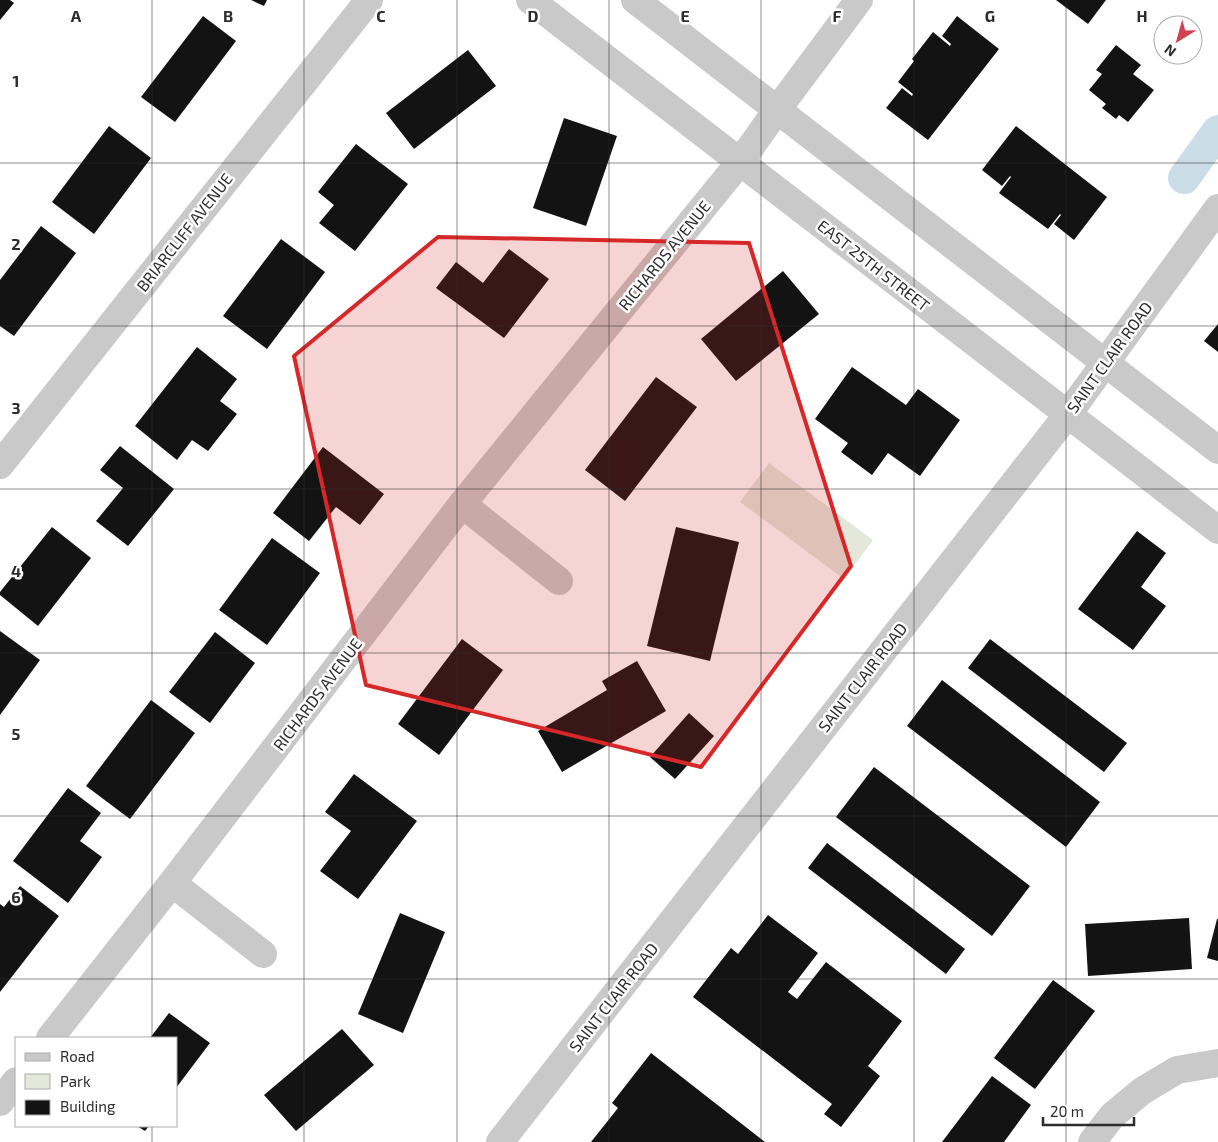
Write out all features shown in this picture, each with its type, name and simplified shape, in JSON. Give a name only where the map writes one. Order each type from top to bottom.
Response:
[{"type":"street","name":"BRIARCLIFF AVENUE","points":[[0,464],[369,0]]},
{"type":"street","name":"EAST 25TH STREET","points":[[530,0],[1218,530]]},
{"type":"street","points":[[635,0],[1218,450]]},
{"type":"street","name":"RICHARDS AVENUE","points":[[51,1037],[172,884],[462,504],[740,162],[776,110],[859,0]]},
{"type":"street","name":"SAINT CLAIR ROAD","points":[[500,1142],[1068,414],[1104,362],[1218,208]]},
{"type":"street","points":[[462,504],[559,581]]},
{"type":"street","points":[[172,884],[263,954]]},
{"type":"street","points":[[1092,1142],[1112,1116],[1142,1091],[1177,1070],[1218,1063]]},
{"type":"street","points":[[0,1102],[15,1082]]},
{"type":"highlighted area","points":[[438,237],[749,243],[851,566],[701,767],[366,685],[294,356]]},
{"type":"green space","points":[[769,463],[873,540],[844,579],[740,502]]},
{"type":"building","points":[[0,0],[10,0],[14,3],[0,20]]},
{"type":"building","points":[[251,0],[267,0],[264,6]]},
{"type":"building","points":[[1056,0],[1106,0],[1088,24]]},
{"type":"building","points":[[203,16],[236,41],[175,122],[141,97]]},
{"type":"building","points":[[957,16],[999,49],[928,140],[886,108],[902,88],[912,96],[913,94],[898,82],[914,61],[912,59],[933,32],[950,46],[951,44],[942,36]]},
{"type":"building","points":[[1116,45],[1141,65],[1133,74],[1154,90],[1128,122],[1119,115],[1116,119],[1102,108],[1106,104],[1089,90],[1102,74],[1096,70]]},
{"type":"building","points":[[468,50],[496,86],[414,149],[386,113]]},
{"type":"building","points":[[564,118],[617,136],[586,226],[533,208]]},
{"type":"building","points":[[109,126],[151,158],[94,234],[52,202]]},
{"type":"building","points":[[1016,126],[1107,197],[1074,240],[1054,224],[1060,214],[1048,229],[999,193],[1010,176],[1002,186],[982,170]]},
{"type":"building","points":[[356,144],[408,184],[355,251],[319,223],[334,205],[318,192]]},
{"type":"building","points":[[41,226],[76,253],[14,336],[0,326],[0,280]]},
{"type":"building","points":[[281,239],[325,272],[267,349],[223,316]]},
{"type":"building","points":[[509,249],[549,279],[504,338],[436,288],[456,262],[483,283]]},
{"type":"building","points":[[783,271],[819,314],[736,381],[701,339]]},
{"type":"building","points":[[1218,324],[1218,352],[1204,341]]},
{"type":"building","points":[[197,347],[237,379],[220,401],[237,414],[208,451],[192,440],[177,460],[135,426]]},
{"type":"building","points":[[852,367],[906,405],[918,389],[960,420],[920,476],[888,453],[872,475],[841,452],[848,443],[815,419]]},
{"type":"building","points":[[656,377],[697,407],[625,501],[585,470]]},
{"type":"building","points":[[120,446],[174,489],[128,546],[96,521],[123,488],[100,470]]},
{"type":"building","points":[[323,447],[384,494],[360,525],[336,507],[309,541],[273,513]]},
{"type":"building","points":[[52,527],[91,558],[38,626],[0,595],[0,592]]},
{"type":"building","points":[[676,527],[739,542],[710,661],[647,646]]},
{"type":"building","points":[[1137,531],[1166,553],[1141,587],[1166,606],[1133,650],[1078,609]]},
{"type":"building","points":[[272,538],[320,573],[267,645],[219,610]]},
{"type":"building","points":[[0,631],[40,660],[0,715]]},
{"type":"building","points":[[215,632],[255,663],[210,723],[169,692]]},
{"type":"building","points":[[462,639],[503,670],[439,755],[398,724]]},
{"type":"building","points":[[990,639],[1127,743],[1104,772],[968,668]]},
{"type":"building","points":[[637,661],[666,711],[562,772],[538,731],[607,690],[602,681]]},
{"type":"building","points":[[942,680],[1100,802],[1066,847],[907,726]]},
{"type":"building","points":[[151,700],[195,733],[130,819],[86,786]]},
{"type":"building","points":[[689,713],[714,736],[675,779],[650,757]]},
{"type":"building","points":[[874,767],[1030,886],[992,936],[836,817]]},
{"type":"building","points":[[354,774],[417,821],[358,899],[320,871],[351,831],[325,812]]},
{"type":"building","points":[[68,788],[101,813],[80,841],[102,857],[68,903],[13,861]]},
{"type":"building","points":[[827,843],[965,949],[946,974],[808,868]]},
{"type":"building","points":[[20,886],[59,916],[0,992],[0,904],[4,907]]},
{"type":"building","points":[[400,913],[445,932],[403,1033],[358,1014]]},
{"type":"building","points":[[768,915],[818,953],[788,992],[797,999],[826,962],[902,1021],[868,1066],[880,1076],[841,1127],[824,1114],[832,1104],[693,997],[731,948],[738,954]]},
{"type":"building","points":[[1189,918],[1192,969],[1088,976],[1085,924]]},
{"type":"building","points":[[1218,919],[1218,961],[1207,958]]},
{"type":"building","points":[[1053,980],[1095,1011],[1035,1089],[994,1058]]},
{"type":"building","points":[[169,1013],[210,1043],[178,1085],[178,1037],[151,1037]]},
{"type":"building","points":[[342,1029],[374,1065],[296,1131],[264,1095]]},
{"type":"building","points":[[651,1053],[765,1142],[591,1142],[618,1108],[612,1103]]},
{"type":"building","points":[[992,1076],[1031,1105],[1004,1142],[942,1142]]},
{"type":"building","points":[[139,1127],[148,1127],[145,1131]]},
{"type":"waterway","points":[[1184,178],[1218,131]]}]
